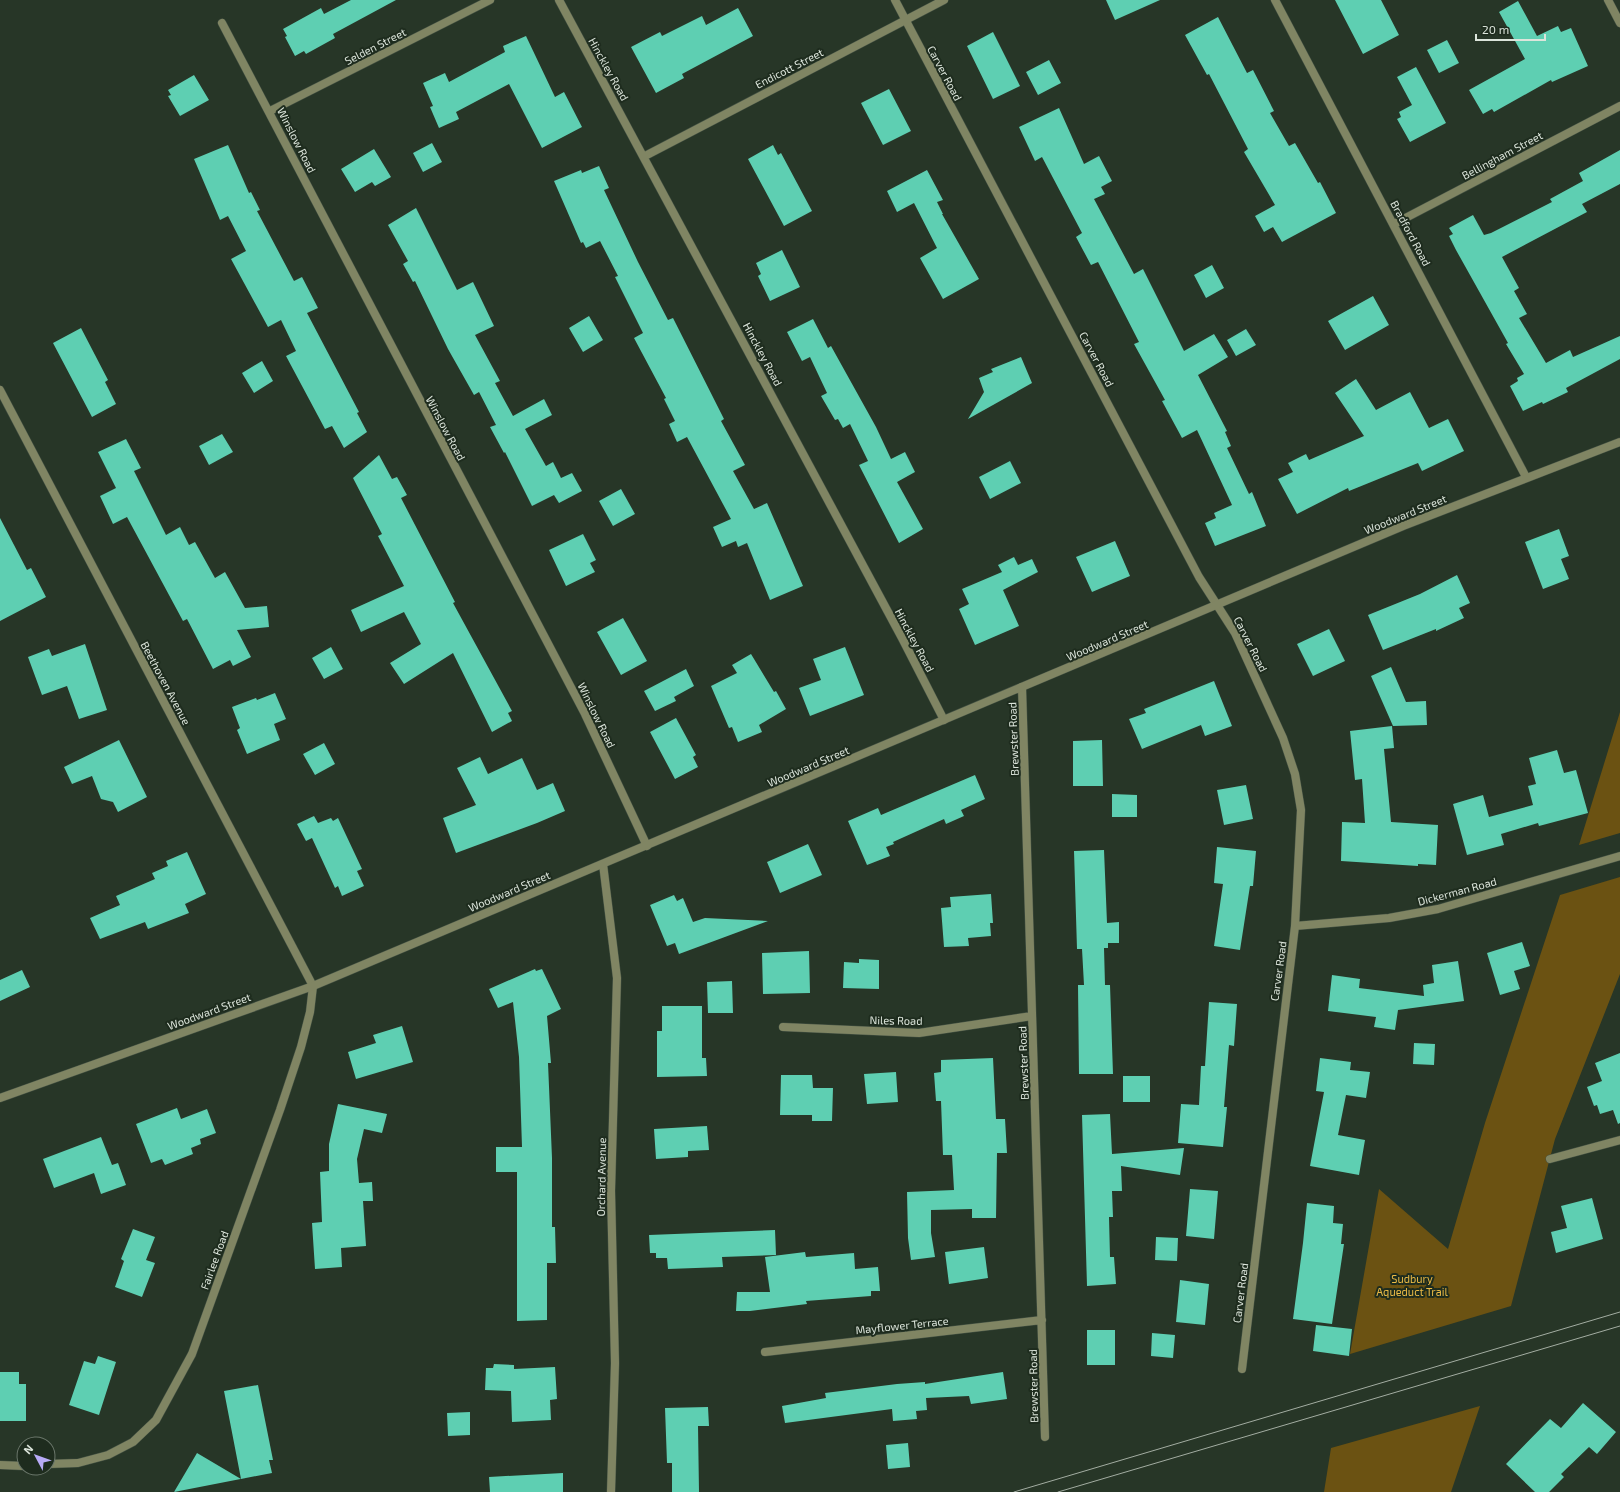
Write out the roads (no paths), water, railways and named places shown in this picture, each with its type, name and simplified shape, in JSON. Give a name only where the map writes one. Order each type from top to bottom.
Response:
[{"type":"street","name":"Selden Street","points":[[270,111],[490,0]]},
{"type":"street","name":"Hinckley Road","points":[[559,0],[645,156],[902,638],[944,720]]},
{"type":"street","name":"Carver Road","points":[[895,0],[1199,577],[1235,633],[1283,738],[1295,774],[1301,810],[1296,926],[1242,1369]]},
{"type":"street","name":"Endicott Street","points":[[645,156],[944,0]]},
{"type":"street","name":"Bradford Road","points":[[1275,0],[1526,477]]},
{"type":"street","points":[[1608,0],[1620,23]]},
{"type":"street","name":"Winslow Road","points":[[222,23],[270,111],[585,714],[647,846]]},
{"type":"street","name":"Bellingham Street","points":[[1394,224],[1620,106]]},
{"type":"street","name":"Beethoven Avenue","points":[[0,390],[313,986]]},
{"type":"street","name":"Woodward Street","points":[[0,1098],[313,986],[1403,526],[1526,477],[1620,442]]},
{"type":"street","name":"Brewster Road","points":[[1022,687],[1042,1320],[1044,1437]]},
{"type":"street","name":"Dickerman Road","points":[[1296,926],[1389,918],[1438,909],[1620,856]]},
{"type":"street","name":"Orchard Avenue","points":[[603,864],[617,978],[611,1191],[616,1363],[611,1492]]},
{"type":"street","name":"Fairlee Road","points":[[56,1464],[78,1463],[108,1456],[134,1442],[156,1420],[192,1354],[275,1125],[301,1047],[310,1012],[313,986]]},
{"type":"street","name":"Niles Road","points":[[783,1027],[919,1033],[1032,1016]]},
{"type":"street","points":[[1550,1159],[1620,1140]]},
{"type":"street","name":"Mayflower Terrace","points":[[765,1352],[1042,1320]]},
{"type":"street","points":[[0,1465],[16,1466]]},
{"type":"tram line","points":[[1014,1492],[1620,1312]]},
{"type":"tram line","points":[[1058,1492],[1620,1326]]},
{"type":"park label","name":"Sudbury Aqueduct Trail","points":[[1412,1284]]}]
